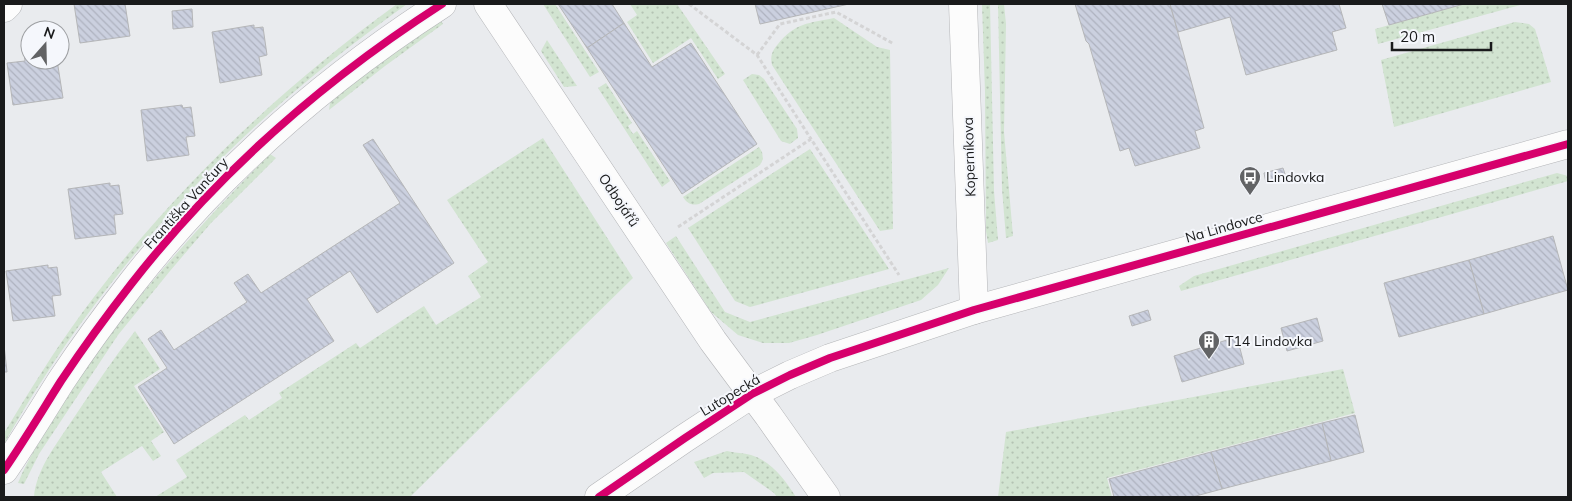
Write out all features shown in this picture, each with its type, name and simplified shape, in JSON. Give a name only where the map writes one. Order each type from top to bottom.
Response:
[{"type":"street","points":[[4,8],[8,4]]},
{"type":"street","name":"Františka Vančury","points":[[4,470],[67,372],[132,283],[167,240],[233,169],[329,84],[393,35],[442,4]]},
{"type":"street","name":"Odbojářů","points":[[488,4],[712,341],[826,497]]},
{"type":"street","name":"Koperníkova","points":[[963,4],[974,310]]},
{"type":"street","name":"Na Lindovce","points":[[887,338],[974,310],[1568,144]]},
{"type":"street","name":"Lutopecká","points":[[598,497],[752,394],[830,358],[887,338]]},
{"type":"path","points":[[689,4],[757,55],[899,275]]},
{"type":"path","points":[[757,55],[780,24],[836,12],[894,44]]},
{"type":"path","points":[[678,227],[810,139]]},
{"type":"green space","points":[[397,4],[407,4],[289,96],[234,146],[164,220],[127,263],[76,330],[34,393],[4,444],[4,433],[62,342],[116,269],[152,226],[189,185],[268,108],[353,37]]},
{"type":"green space","points":[[543,4],[555,4],[599,72],[590,77]]},
{"type":"green space","points":[[630,4],[677,4],[725,74],[718,79],[691,38],[653,63],[627,22],[637,15]]},
{"type":"green space","points":[[982,4],[990,4],[994,191],[998,240],[988,243],[986,231]]},
{"type":"green space","points":[[998,4],[1004,4],[1006,24],[1004,132],[1013,236],[1006,238],[1002,189]]},
{"type":"green space","points":[[1464,4],[1524,4],[1378,44],[1375,29]]},
{"type":"green space","points":[[439,18],[443,24],[329,110],[330,103],[335,96]]},
{"type":"green space","points":[[834,18],[877,47],[890,50],[893,229],[880,231],[772,65],[771,56],[774,49],[790,32],[803,25]]},
{"type":"green space","points":[[1515,22],[1529,24],[1535,29],[1551,82],[1394,127],[1381,60]]},
{"type":"green space","points":[[547,40],[577,86],[564,87],[541,51]]},
{"type":"green space","points":[[752,74],[759,75],[764,79],[797,129],[798,138],[790,144],[781,141],[743,80]]},
{"type":"green space","points":[[606,83],[632,123],[628,126],[633,134],[637,131],[670,181],[662,187],[598,88]]},
{"type":"green space","points":[[543,138],[633,278],[410,497],[155,497],[187,477],[176,460],[245,415],[249,420],[282,398],[279,393],[356,343],[360,348],[424,306],[436,325],[481,297],[468,276],[488,262],[447,200]]},
{"type":"green space","points":[[759,147],[763,159],[760,165],[699,204],[690,204],[683,197]]},
{"type":"green space","points":[[810,149],[889,269],[750,307],[735,301],[688,228]]},
{"type":"green space","points":[[270,154],[276,158],[211,223],[118,335],[39,454],[24,484],[18,483],[36,447],[80,378],[129,310],[183,246]]},
{"type":"green space","points":[[1557,173],[1568,176],[1568,181],[1181,291],[1179,286],[1194,276]]},
{"type":"green space","points":[[676,236],[725,312],[750,322],[949,268],[938,285],[921,300],[789,343],[763,343],[738,335],[711,312],[666,243]]},
{"type":"green space","points":[[135,331],[160,369],[134,386],[164,432],[151,441],[161,456],[153,461],[142,446],[101,472],[117,497],[34,497],[39,476],[49,456],[103,374]]},
{"type":"green space","points":[[1343,369],[1355,413],[1107,478],[1112,497],[998,497],[1006,432]]},
{"type":"green space","points":[[727,451],[751,455],[771,466],[796,497],[777,497],[744,472],[713,473],[704,478],[694,462]]},
{"type":"building","points":[[74,4],[125,4],[130,36],[80,43]]},
{"type":"building","points":[[558,4],[612,4],[624,23],[587,48]]},
{"type":"building","points":[[755,4],[849,4],[760,24]]},
{"type":"building","points":[[1075,4],[1170,4],[1204,128],[1195,131],[1200,148],[1135,166],[1129,148],[1120,151],[1089,44],[1086,41]]},
{"type":"building","points":[[1170,4],[1339,4],[1346,28],[1332,32],[1337,50],[1246,75],[1230,17],[1178,32]]},
{"type":"building","points":[[1382,4],[1464,4],[1389,25]]},
{"type":"building","points":[[192,9],[193,27],[173,29],[172,11]]},
{"type":"building","points":[[624,23],[652,67],[691,43],[757,144],[682,194],[587,48]]},
{"type":"building","points":[[254,25],[254,28],[263,27],[267,55],[259,57],[262,75],[220,83],[212,32]]},
{"type":"building","points":[[20,62],[20,70],[59,70],[63,98],[13,105],[7,63]]},
{"type":"building","points":[[182,105],[183,108],[191,107],[195,136],[186,137],[189,155],[147,161],[141,110]]},
{"type":"building","points":[[373,139],[454,263],[377,313],[350,271],[307,299],[334,341],[174,444],[138,387],[167,368],[148,339],[161,330],[174,350],[247,302],[234,283],[248,274],[261,293],[400,203],[363,145]]},
{"type":"building","points":[[1283,168],[1286,177],[1266,183],[1264,173]]},
{"type":"building","points":[[110,183],[110,186],[119,185],[123,214],[114,215],[116,234],[75,239],[68,189]]},
{"type":"building","points":[[1553,236],[1568,290],[1484,314],[1469,260]]},
{"type":"building","points":[[1469,260],[1484,314],[1399,337],[1384,283]]},
{"type":"building","points":[[48,265],[48,268],[57,267],[61,295],[52,296],[55,316],[13,321],[6,271]]},
{"type":"building","points":[[1148,310],[1151,320],[1132,326],[1129,316]]},
{"type":"building","points":[[1317,318],[1323,341],[1287,351],[1281,328]]},
{"type":"building","name":"T14 Lindovka","points":[[1237,337],[1244,364],[1182,382],[1174,356]]},
{"type":"building","points":[[4,345],[7,372],[4,372]]},
{"type":"building","points":[[1355,415],[1364,452],[1331,461],[1322,423]]},
{"type":"building","points":[[1322,423],[1331,461],[1222,489],[1211,452]]},
{"type":"building","points":[[1211,452],[1222,489],[1192,497],[1114,497],[1109,479]]},
{"type":"cycle path","points":[[4,470],[61,381],[104,319],[165,243],[200,204],[237,166],[315,97],[398,33],[442,4]]},
{"type":"cycle path","points":[[599,497],[752,394],[830,358],[974,310],[1568,144]]},
{"type":"place","name":"Lindovka","points":[[1250,196]]},
{"type":"place","name":"T14 Lindovka","points":[[1209,360]]}]
